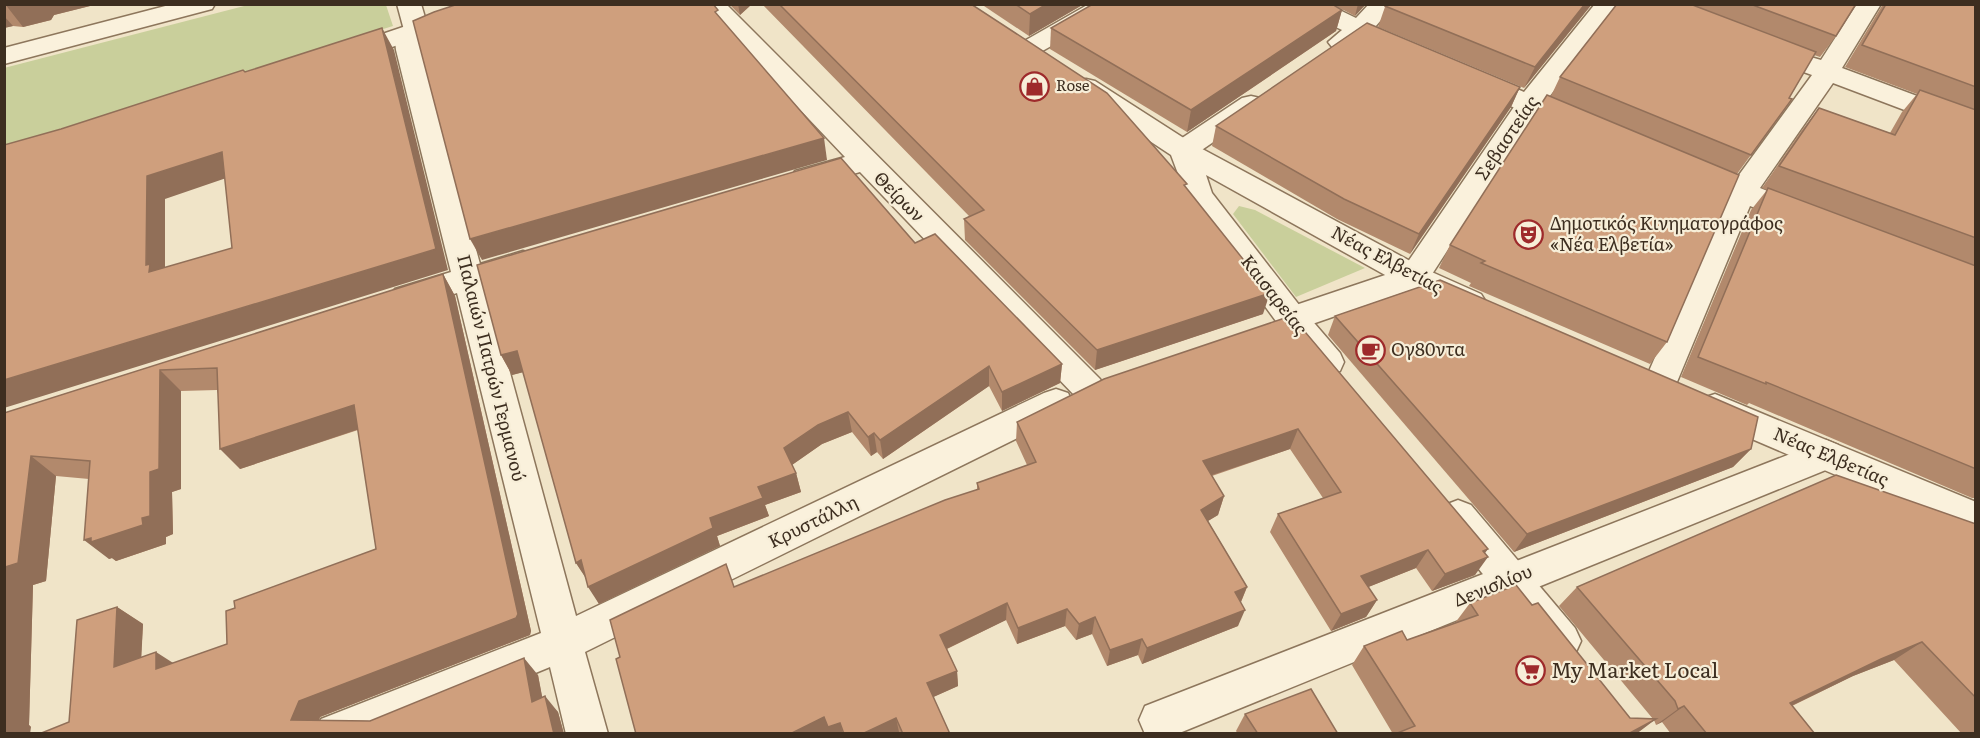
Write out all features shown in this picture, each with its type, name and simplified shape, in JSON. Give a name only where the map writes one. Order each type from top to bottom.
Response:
[{"type":"street","points":[[4,56],[203,4]]},
{"type":"street","points":[[321,62],[413,18],[497,4]]},
{"type":"street","name":"Θείρων","points":[[712,4],[1088,388]]},
{"type":"street","name":"Νέας Ελβετίας","points":[[1108,4],[1038,55],[1184,150],[1414,277],[1494,312]]},
{"type":"street","points":[[1307,4],[1358,30],[1422,58]]},
{"type":"street","points":[[1319,57],[1358,30],[1383,4]]},
{"type":"street","name":"Σεβαστείας","points":[[1414,277],[1529,104],[1608,4]]},
{"type":"street","points":[[1660,385],[1741,193],[1827,72],[1869,4]]},
{"type":"street","name":"Παλαιών Πατρών Γερμανού","points":[[413,18],[408,41],[587,734]]},
{"type":"street","points":[[1782,55],[1976,128]]},
{"type":"street","points":[[1454,72],[1603,135]]},
{"type":"street","points":[[1184,150],[1271,90]]},
{"type":"street","name":"Καισαρείας","points":[[1184,150],[1199,196],[1292,319],[1345,382]]},
{"type":"street","points":[[773,188],[864,161]]},
{"type":"street","points":[[1667,162],[1819,222]]},
{"type":"street","points":[[377,306],[547,254]]},
{"type":"street","points":[[1258,330],[1414,277]]},
{"type":"street","name":"Νέας Ελβετίας","points":[[1629,371],[1976,519]]},
{"type":"street","name":"Κρυστάλλη","points":[[336,734],[562,643],[1088,388],[1122,376]]},
{"type":"street","name":"Δενισλίου","points":[[1160,720],[1826,455]]},
{"type":"street","points":[[1435,489],[1577,661]]},
{"type":"green space","points":[[248,5],[386,5],[393,26],[5,146],[4,68]]},
{"type":"green space","points":[[1239,206],[1255,210],[1365,268],[1296,297],[1233,214]]},
{"type":"building","points":[[458,4],[713,4],[718,10],[715,12],[824,138],[470,239],[413,21]]},
{"type":"building","points":[[779,4],[971,4],[1107,93],[1187,184],[1184,185],[1270,293],[1097,350],[964,219],[984,210]]},
{"type":"building","points":[[1015,4],[1047,4],[1030,14]]},
{"type":"building","points":[[1093,4],[1332,4],[1342,10],[1191,110],[1051,28]]},
{"type":"building","points":[[1386,4],[1585,4],[1535,67],[1385,6]]},
{"type":"building","points":[[1617,4],[1690,4],[1816,52],[1789,98],[1792,99],[1751,155],[1560,77]]},
{"type":"building","points":[[1750,4],[1856,4],[1836,36]]},
{"type":"building","points":[[1886,4],[1976,4],[1976,87],[1862,45]]},
{"type":"building","points":[[1367,23],[1520,87],[1419,234],[1344,199],[1216,126]]},
{"type":"building","points":[[382,28],[436,249],[4,380],[4,145],[61,129],[243,70],[245,72]],"holes":[[[222,152],[232,248],[149,272],[150,264],[146,265],[147,176]]]},
{"type":"building","points":[[1920,90],[1976,110],[1976,238],[1779,166],[1819,108],[1895,135]]},
{"type":"building","points":[[1547,95],[1739,175],[1667,342],[1481,263],[1485,261],[1450,245]]},
{"type":"building","points":[[841,158],[915,243],[935,234],[1062,364],[1002,392],[989,366],[880,440],[874,433],[868,437],[848,412],[818,425],[784,448],[796,473],[758,487],[763,498],[710,518],[713,528],[588,587],[581,560],[576,563],[517,351],[501,355],[477,265]]},
{"type":"building","points":[[1768,188],[1976,266],[1976,469],[1766,382],[1766,384],[1698,357]]},
{"type":"building","points":[[443,274],[518,614],[516,618],[299,701],[291,720],[370,721],[524,658],[532,702],[545,696],[554,734],[39,734],[69,722],[77,620],[117,607],[114,667],[156,652],[156,669],[227,644],[226,611],[235,608],[234,601],[376,549],[354,405],[220,449],[217,368],[160,370],[159,469],[150,472],[150,516],[142,518],[143,525],[91,542],[91,538],[84,540],[90,461],[31,456],[18,563],[5,567],[4,574],[4,413]]},
{"type":"building","points":[[1440,280],[1758,417],[1751,449],[1527,534],[1335,316]]},
{"type":"building","points":[[1288,317],[1297,328],[1301,327],[1488,549],[1483,551],[1488,557],[1445,574],[1428,550],[1361,576],[1377,600],[1341,614],[1278,514],[1341,492],[1298,429],[1203,461],[1224,496],[1201,510],[1247,587],[1235,592],[1245,610],[1147,648],[1142,639],[1110,650],[1095,617],[1079,624],[1067,609],[1018,628],[1007,603],[940,635],[957,671],[927,683],[950,734],[903,734],[896,718],[862,734],[844,734],[840,723],[828,727],[824,717],[790,734],[636,734],[616,659],[620,657],[610,620],[726,564],[734,587],[945,500],[979,489],[977,483],[1036,462],[1017,422],[1104,379]]},
{"type":"building","points":[[1836,475],[1976,524],[1976,698],[1922,642],[1790,703],[1815,734],[1707,734],[1684,706],[1678,709],[1675,701],[1577,587]]},
{"type":"building","points":[[1516,585],[1532,605],[1538,603],[1630,718],[1656,719],[1628,734],[1395,734],[1415,726],[1364,646],[1402,631],[1407,640],[1478,615],[1470,603]]},
{"type":"building","points":[[1311,689],[1338,734],[1258,734],[1245,714]]},
{"type":"place","name":"Rose","points":[[1035,86]]},
{"type":"place","name":"Δημοτικός Κινηματογράφος «Νέα Ελβετία»","points":[[1529,234]]},
{"type":"place","name":"Ογ80ντα","points":[[1370,350]]},
{"type":"place","name":"My Market Local","points":[[1530,671]]}]
